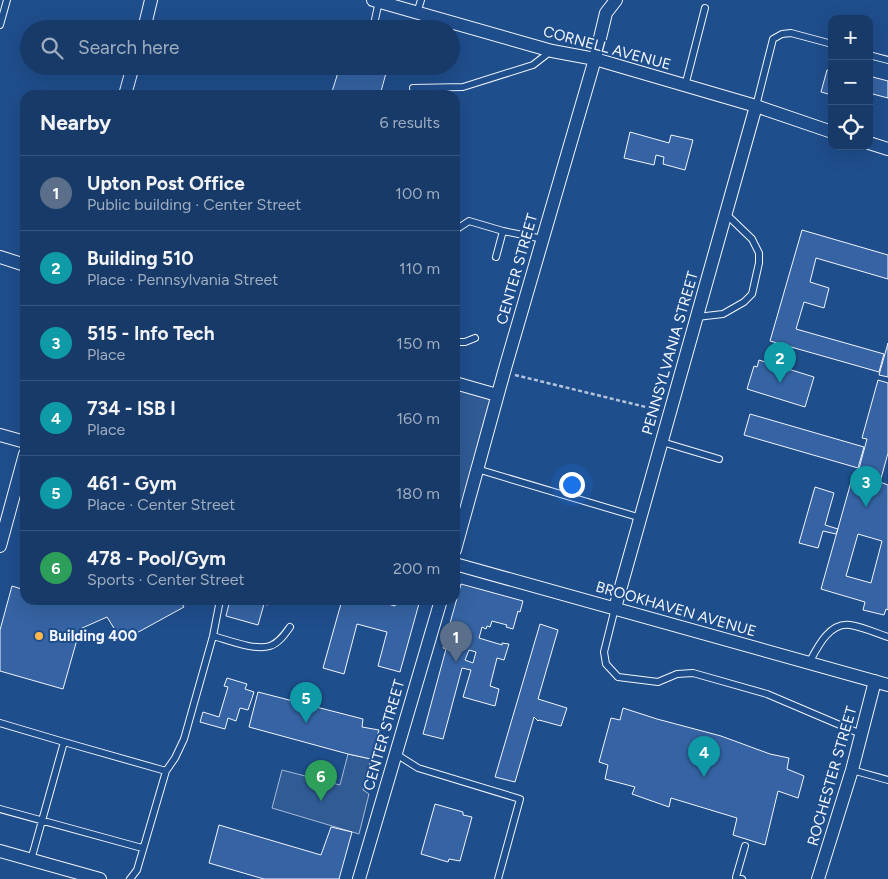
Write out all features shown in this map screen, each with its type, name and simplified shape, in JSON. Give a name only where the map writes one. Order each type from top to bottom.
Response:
[{"type":"street","points":[[146,20],[151,0]]},
{"type":"street","name":"CENTER STREET","points":[[460,532],[606,13],[616,0]]},
{"type":"street","name":"CORNELL AVENUE","points":[[376,1],[419,6],[552,50],[594,59],[756,106],[828,131]]},
{"type":"street","points":[[126,90],[131,75]]},
{"type":"street","name":"PENNSYLVANIA STREET","points":[[615,608],[756,106]]},
{"type":"street","points":[[873,144],[888,149]]},
{"type":"street","points":[[0,257],[20,263]]},
{"type":"street","points":[[460,384],[497,395]]},
{"type":"street","points":[[0,435],[20,441]]},
{"type":"street","points":[[0,546],[20,472]]},
{"type":"street","name":"BROOKHAVEN AVENUE","points":[[460,565],[888,685]]},
{"type":"street","name":"CENTER STREET","points":[[359,879],[440,605]]},
{"type":"street","name":"ROCHESTER STREET","points":[[818,879],[852,770],[875,681]]},
{"type":"street","points":[[0,851],[100,879]]},
{"type":"lane","points":[[0,25],[7,0]]},
{"type":"lane","points":[[374,20],[376,1]]},
{"type":"lane","points":[[685,86],[705,8]]},
{"type":"lane","points":[[756,106],[773,39],[782,34],[791,33],[828,43]]},
{"type":"lane","points":[[413,88],[463,87],[533,65],[552,50]]},
{"type":"lane","points":[[873,56],[888,60]]},
{"type":"lane","points":[[696,317],[723,314],[744,302],[752,294],[759,262],[759,253],[752,239],[726,214]]},
{"type":"lane","points":[[460,227],[469,221],[503,231],[543,239]]},
{"type":"lane","points":[[496,257],[503,231]]},
{"type":"lane","points":[[460,342],[476,338]]},
{"type":"lane","points":[[662,442],[719,458]]},
{"type":"lane","points":[[477,469],[641,518]]},
{"type":"lane","points":[[130,879],[137,870],[166,771],[184,739],[214,636],[219,605]]},
{"type":"lane","points":[[615,608],[604,652],[606,664],[618,677],[658,682],[677,674],[693,673],[767,694],[861,734]]},
{"type":"lane","points":[[808,663],[821,641],[837,627],[849,625],[888,636]]},
{"type":"lane","points":[[214,636],[254,647],[270,646],[282,639],[290,627]]},
{"type":"lane","points":[[0,723],[166,771]]},
{"type":"lane","points":[[31,860],[64,742]]},
{"type":"lane","points":[[396,754],[418,768],[520,799],[498,879]]},
{"type":"lane","points":[[852,770],[888,780]]},
{"type":"lane","points":[[0,808],[142,848]]},
{"type":"lane","points":[[742,879],[736,877],[745,846]]},
{"type":"path","points":[[504,372],[669,413]]},
{"type":"shaded area","points":[[460,384],[497,395],[460,532]]},
{"type":"shaded area","points":[[348,754],[371,759],[363,790],[369,794],[359,834],[272,808],[282,770],[340,785]]},
{"type":"building","points":[[827,70],[828,70],[828,94],[821,92]]},
{"type":"building","points":[[337,75],[386,75],[381,90],[333,90]]},
{"type":"building","points":[[873,77],[888,81],[888,98],[873,94]]},
{"type":"building","points":[[630,132],[669,143],[671,135],[693,140],[685,170],[663,164],[664,157],[656,155],[654,165],[624,158]]},
{"type":"building","points":[[802,230],[888,255],[888,279],[816,258],[810,282],[829,288],[824,308],[804,302],[796,329],[884,354],[879,372],[770,341]]},
{"type":"building","points":[[888,343],[888,377],[879,375]]},
{"type":"building","points":[[759,360],[814,377],[805,407],[747,389],[754,366],[757,367]]},
{"type":"building","points":[[878,380],[888,383],[888,453],[880,482],[888,485],[888,610],[886,609],[884,615],[863,610],[865,602],[821,589],[853,475],[857,476],[867,439],[862,438]],"holes":[[[858,534],[882,541],[871,583],[846,576]]]},
{"type":"building","points":[[750,414],[864,447],[858,468],[744,435]]},
{"type":"building","points":[[815,487],[834,493],[825,525],[838,529],[836,534],[823,531],[818,548],[799,543]]},
{"type":"building","points":[[461,584],[523,601],[513,629],[506,627],[507,625],[492,621],[490,627],[487,626],[486,629],[482,627],[479,638],[502,645],[502,643],[509,644],[504,660],[497,658],[490,686],[499,689],[495,706],[463,697],[471,670],[462,668],[443,739],[423,734],[446,649],[443,648],[455,605],[460,605]],"holes":[[[469,650],[476,652],[473,663],[465,660]]]},
{"type":"building","name":"Building 400","points":[[12,586],[20,588],[20,605],[183,605],[184,607],[122,641],[107,617],[80,629],[63,689],[0,671],[0,630]]},
{"type":"building","points":[[229,605],[264,605],[258,625],[226,616]]},
{"type":"building","points":[[341,605],[419,605],[400,672],[378,666],[387,632],[357,624],[344,674],[323,668]]},
{"type":"building","points":[[540,624],[558,630],[538,699],[567,708],[561,726],[538,721],[534,717],[515,782],[495,777]]},
{"type":"building","points":[[227,678],[247,684],[245,689],[254,692],[248,710],[240,708],[236,721],[228,718],[225,729],[200,722],[203,712],[219,717],[228,687],[224,686]]},
{"type":"building","points":[[258,692],[363,719],[362,727],[379,730],[371,759],[249,727]]},
{"type":"building","points":[[623,708],[721,736],[770,754],[789,758],[787,769],[804,776],[798,798],[778,791],[765,845],[733,835],[737,818],[671,798],[669,807],[632,794],[635,787],[605,779],[608,765],[599,762],[611,718],[620,720]]},
{"type":"building","points":[[435,804],[463,812],[463,815],[472,817],[460,861],[449,859],[448,862],[421,854]]},
{"type":"building","points":[[219,825],[321,855],[331,827],[352,832],[339,879],[264,879],[209,863]]},
{"type":"place","name":"Building 510","points":[[780,383]]},
{"type":"place","name":"515 - Info Tech","points":[[866,507]]},
{"type":"place","name":"Building 400","points":[[39,636]]},
{"type":"place","name":"Upton Post Office","points":[[456,662]]},
{"type":"place","name":"461 - Gym","points":[[306,723]]},
{"type":"place","name":"734 - ISB I","points":[[704,777]]},
{"type":"place","name":"478 - Pool/Gym","points":[[321,801]]}]
